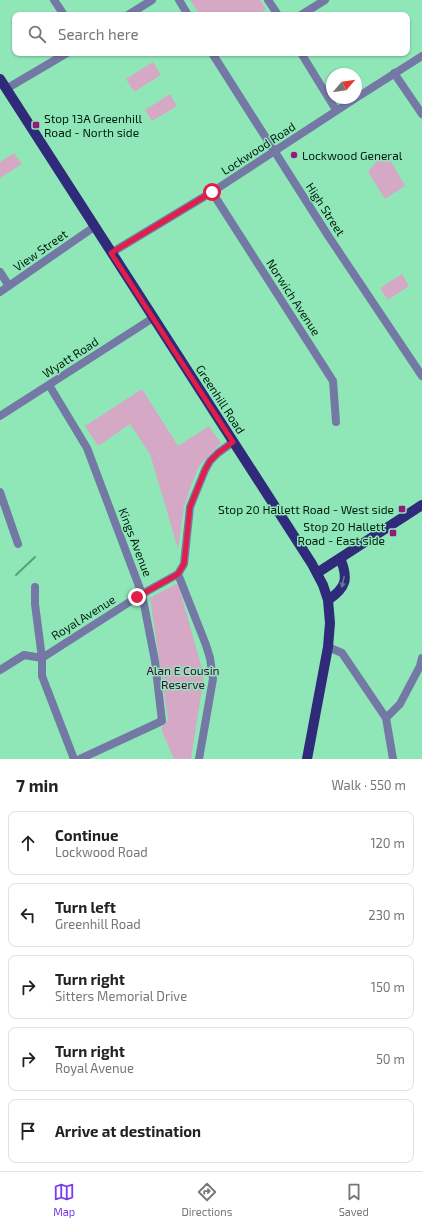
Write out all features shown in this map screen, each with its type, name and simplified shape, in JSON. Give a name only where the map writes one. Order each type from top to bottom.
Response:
[{"type":"main road","name":"Greenhill Road","points":[[0,79],[94,228],[317,573],[328,600],[330,623],[328,647],[307,759]]},
{"type":"main road","points":[[317,573],[422,505]]},
{"type":"main road","points":[[328,600],[341,590],[344,583],[343,566],[340,558]]},
{"type":"street","points":[[54,0],[62,12]]},
{"type":"street","points":[[133,12],[152,0]]},
{"type":"street","points":[[179,0],[186,12]]},
{"type":"street","points":[[268,0],[276,12]]},
{"type":"street","points":[[306,12],[325,0]]},
{"type":"street","points":[[6,89],[62,56]]},
{"type":"street","name":"High Street","points":[[214,56],[333,243],[422,376]]},
{"type":"street","points":[[303,56],[336,110]]},
{"type":"street","name":"Lockwood Road","points":[[362,94],[422,56]]},
{"type":"street","points":[[394,73],[422,114]]},
{"type":"street","name":"Lockwood Road","points":[[111,253],[212,192],[346,104]]},
{"type":"street","name":"Norwich Avenue","points":[[212,192],[333,381],[336,422]]},
{"type":"street","name":"View Street","points":[[0,292],[94,228]]},
{"type":"street","points":[[0,272],[9,286]]},
{"type":"street","name":"Wyatt Road","points":[[0,416],[152,318]]},
{"type":"street","name":"Kings Avenue","points":[[49,384],[87,448],[142,594],[155,661],[162,721],[80,759]]},
{"type":"street","points":[[200,759],[213,679],[210,658],[206,645],[178,574],[184,564],[190,507],[205,470],[210,461],[218,453],[233,442]]},
{"type":"street","points":[[0,492],[18,544]]},
{"type":"street","name":"Royal Avenue","points":[[42,658],[142,594],[178,574]]},
{"type":"street","points":[[35,587],[35,604],[42,658],[42,676],[74,759]]},
{"type":"street","points":[[328,647],[342,653],[386,718],[393,759]]},
{"type":"street","points":[[0,670],[24,655],[42,658]]},
{"type":"street","points":[[386,718],[400,704],[420,666],[422,658]]},
{"type":"green space","points":[[190,0],[260,0],[266,9],[262,12],[198,12]]},
{"type":"green space","points":[[153,62],[161,75],[134,92],[126,79]]},
{"type":"green space","points":[[170,94],[177,106],[152,121],[145,110]]},
{"type":"green space","points":[[385,151],[405,186],[385,199],[368,172]]},
{"type":"green space","points":[[14,153],[22,164],[0,178],[0,162]]},
{"type":"green space","points":[[402,274],[409,286],[388,300],[380,288]]},
{"type":"green space","points":[[142,389],[178,446],[209,426],[221,443],[199,466],[184,507],[178,549],[150,454],[130,424],[98,446],[85,426]]},
{"type":"green space","name":"Alan E Cousin Reserve","points":[[178,583],[204,676],[191,759],[174,759],[161,729],[168,720],[150,598]]},
{"type":"waterway","points":[[16,575],[35,557]]},
{"type":"place","name":"Stop 13A Greenhill Road - North side","points":[[36,125]]},
{"type":"place","name":"Lockwood General","points":[[294,155]]},
{"type":"place","name":"Stop 20 Hallett Road - West side","points":[[402,509]]},
{"type":"place","name":"Stop 20 Hallett Road - East side","points":[[393,533]]},
{"type":"route","points":[[137,597],[178,574],[184,564],[190,507],[205,470],[210,461],[218,453],[233,442],[111,253],[212,192]]}]
